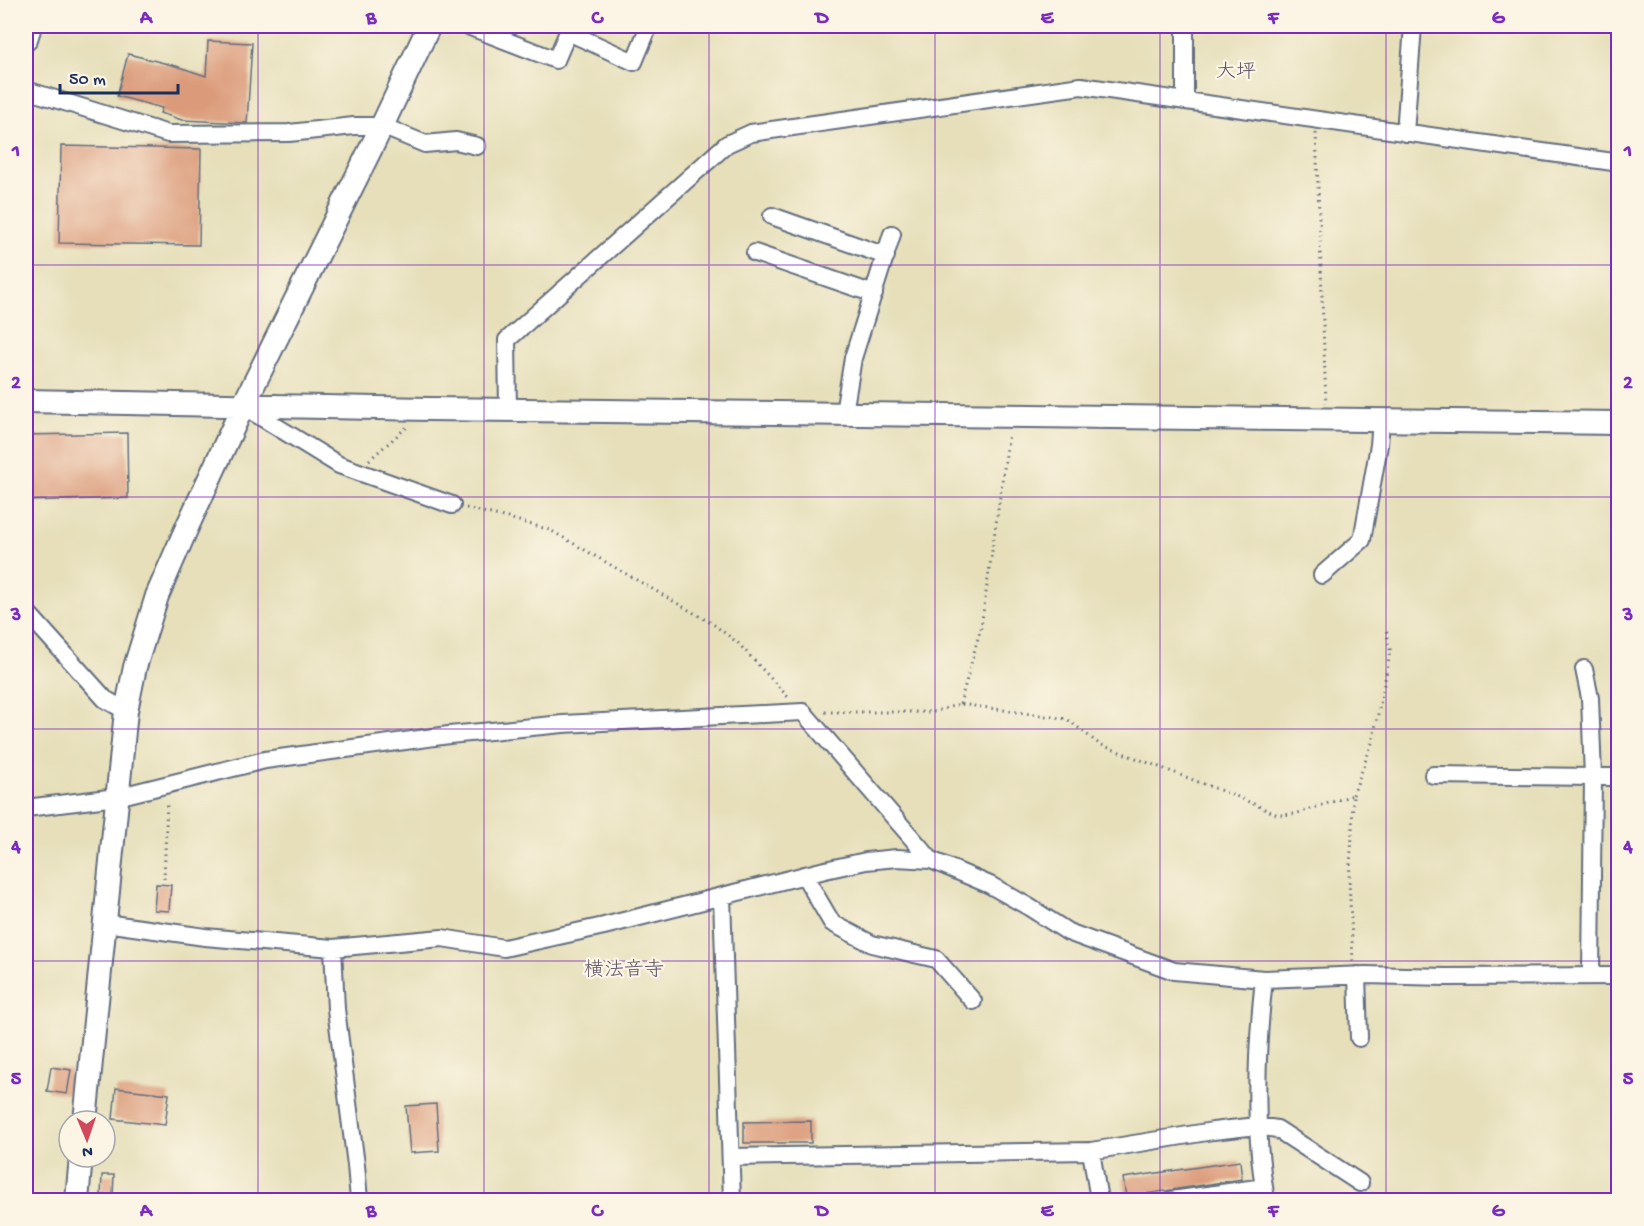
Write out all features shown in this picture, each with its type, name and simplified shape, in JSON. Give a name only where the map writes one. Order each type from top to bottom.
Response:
[{"type":"street","points":[[26,39],[30,26]]},
{"type":"street","points":[[86,1109],[126,711],[135,667],[157,596],[243,406],[429,26]]},
{"type":"street","points":[[468,26],[556,60],[568,32],[634,62],[649,26]]},
{"type":"street","points":[[1185,26],[1185,101]]},
{"type":"street","points":[[1406,132],[1413,26]]},
{"type":"street","points":[[508,410],[507,340],[727,144],[751,133],[1081,86],[1612,162],[1618,166]]},
{"type":"street","points":[[26,90],[168,134],[289,133],[354,126],[382,126],[425,144],[456,141],[477,146]]},
{"type":"street","points":[[772,216],[886,256]]},
{"type":"street","points":[[844,413],[853,358],[892,234]]},
{"type":"street","points":[[755,253],[874,294]]},
{"type":"street","points":[[26,401],[429,409],[1618,423]]},
{"type":"street","points":[[243,406],[339,465],[452,505]]},
{"type":"street","points":[[1322,575],[1362,540],[1379,446],[1381,420]]},
{"type":"street","points":[[26,611],[105,699],[126,711]]},
{"type":"street","points":[[1584,669],[1590,698],[1593,777],[1591,976]]},
{"type":"street","points":[[26,808],[117,797],[265,760],[449,735],[563,724],[803,712],[931,860]]},
{"type":"street","points":[[1433,776],[1618,777]]},
{"type":"street","points":[[105,923],[205,937],[333,948],[442,938],[504,948],[604,926],[804,875],[866,861],[897,858],[931,860],[990,885],[1068,932],[1174,971],[1264,979],[1357,975],[1618,976]]},
{"type":"street","points":[[804,875],[832,923],[872,944],[936,959],[973,1001]]},
{"type":"street","points":[[722,897],[732,1200]]},
{"type":"street","points":[[333,948],[336,1009],[354,1142],[359,1200]]},
{"type":"street","points":[[1357,975],[1359,1038]]},
{"type":"street","points":[[1172,1200],[1265,1194],[1257,1126],[1260,1018],[1264,979]]},
{"type":"street","points":[[731,1157],[1091,1151],[1257,1126],[1277,1129],[1360,1183]]},
{"type":"street","points":[[1091,1151],[1099,1200]]},
{"type":"street","points":[[77,1200],[80,1169]]},
{"type":"path","points":[[1315,120],[1327,419]]},
{"type":"path","points":[[356,470],[429,409]]},
{"type":"path","points":[[960,704],[981,627],[1012,415]]},
{"type":"path","points":[[452,505],[550,530],[713,624],[738,643],[803,712],[933,712],[960,704],[1067,719],[1099,744],[1238,796],[1278,815],[1295,813],[1353,795]]},
{"type":"path","points":[[1357,975],[1354,964],[1349,879],[1353,795],[1372,742],[1388,665],[1390,649],[1386,628]]},
{"type":"path","points":[[165,879],[168,784]]},
{"type":"building","points":[[208,41],[252,43],[247,123],[182,120],[160,113],[162,108],[117,96],[128,54],[206,76]]},
{"type":"building","points":[[61,146],[201,149],[199,245],[59,243]]},
{"type":"building","points":[[127,433],[128,498],[26,501],[26,435]]},
{"type":"building","points":[[156,884],[171,885],[169,911],[154,910]]},
{"type":"building","points":[[51,1067],[71,1070],[67,1094],[47,1091]]},
{"type":"building","points":[[116,1088],[169,1094],[165,1125],[117,1119],[117,1109],[114,1109]]},
{"type":"building","points":[[436,1104],[439,1151],[410,1153],[406,1106]]},
{"type":"building","points":[[811,1121],[811,1143],[744,1143],[744,1122]]},
{"type":"building","points":[[1240,1161],[1242,1179],[1126,1197],[1123,1178]]},
{"type":"building","points":[[102,1175],[114,1175],[113,1195],[101,1195]]},
{"type":"district","name":"大坪","points":[[1236,73]]},
{"type":"district","name":"横法音寺","points":[[624,971]]}]
